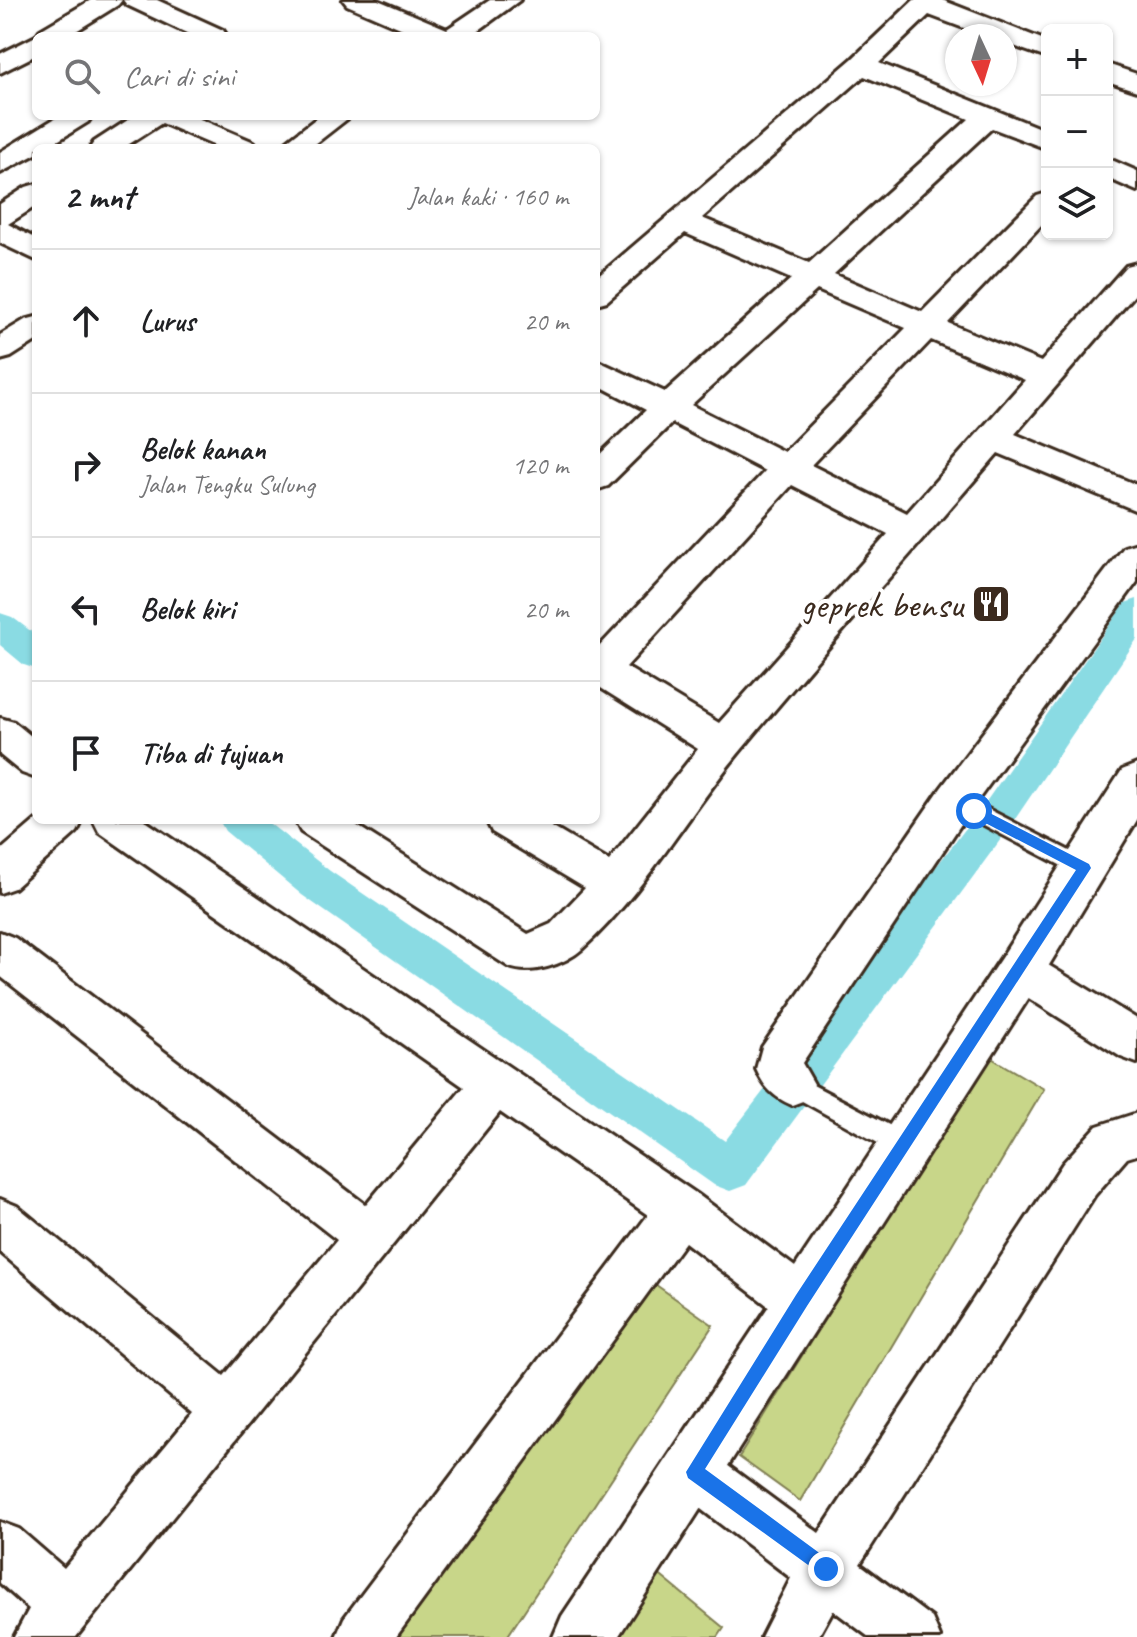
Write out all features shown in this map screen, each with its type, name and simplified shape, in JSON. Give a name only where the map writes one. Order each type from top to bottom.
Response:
[{"type":"street","points":[[57,32],[109,0]]},
{"type":"street","points":[[136,0],[205,32]]},
{"type":"street","points":[[356,0],[432,32]]},
{"type":"street","points":[[460,32],[507,0]]},
{"type":"street","points":[[600,290],[861,65],[927,2],[1041,48]]},
{"type":"street","points":[[0,65],[32,47]]},
{"type":"street","points":[[861,65],[1041,139]]},
{"type":"street","points":[[1113,74],[1137,83]]},
{"type":"street","points":[[600,474],[669,407],[988,117]]},
{"type":"street","points":[[32,144],[72,120]]},
{"type":"street","points":[[110,144],[147,120]]},
{"type":"street","points":[[179,120],[235,144]]},
{"type":"street","points":[[298,144],[331,120]]},
{"type":"street","points":[[0,164],[32,144]]},
{"type":"street","points":[[1109,168],[1137,182]]},
{"type":"street","points":[[0,217],[32,196]]},
{"type":"street","points":[[600,666],[1041,208]]},
{"type":"street","points":[[679,219],[1046,377]]},
{"type":"street","points":[[0,231],[32,249]]},
{"type":"street","points":[[321,824],[524,954],[554,945],[566,937],[614,885],[723,745],[1137,273]]},
{"type":"street","points":[[0,350],[32,330]]},
{"type":"street","points":[[600,373],[913,531]]},
{"type":"street","points":[[994,438],[1137,499]]},
{"type":"street","points":[[792,1084],[778,1069],[778,1061],[965,806],[1137,556]]},
{"type":"street","points":[[600,669],[723,745]]},
{"type":"street","points":[[0,733],[32,759]]},
{"type":"street","points":[[583,1637],[694,1472],[801,1301],[1020,970],[1137,782]]},
{"type":"street","points":[[0,876],[58,824]]},
{"type":"street","points":[[119,824],[494,1085],[680,1210],[801,1301]]},
{"type":"street","points":[[513,824],[614,885]]},
{"type":"street","points":[[0,951],[370,1237]]},
{"type":"street","points":[[1020,970],[1137,1043]]},
{"type":"street","points":[[0,1548],[54,1622],[494,1085]]},
{"type":"street","points":[[788,1637],[826,1569],[1079,1179],[1113,1141],[1137,1134]]},
{"type":"street","points":[[363,1637],[680,1210]]},
{"type":"street","points":[[0,1222],[227,1411]]},
{"type":"street","points":[[694,1472],[913,1637]]},
{"type":"lane","points":[[965,806],[1084,868]]},
{"type":"lane","points":[[792,1084],[904,1145]]},
{"type":"green space","points":[[988,1056],[1044,1089],[800,1501],[739,1457]]},
{"type":"green space","points":[[639,1273],[713,1325],[507,1637],[384,1637]]},
{"type":"green space","points":[[645,1563],[724,1628],[718,1637],[599,1637]]},
{"type":"waterway","points":[[243,824],[316,883],[730,1170],[996,817],[1137,612]]},
{"type":"waterway","points":[[0,626],[32,652]]},
{"type":"place","name":"geprek bensu","points":[[991,604]]},
{"type":"route","points":[[826,1569],[694,1472],[801,1301],[1084,868],[974,811]]}]
